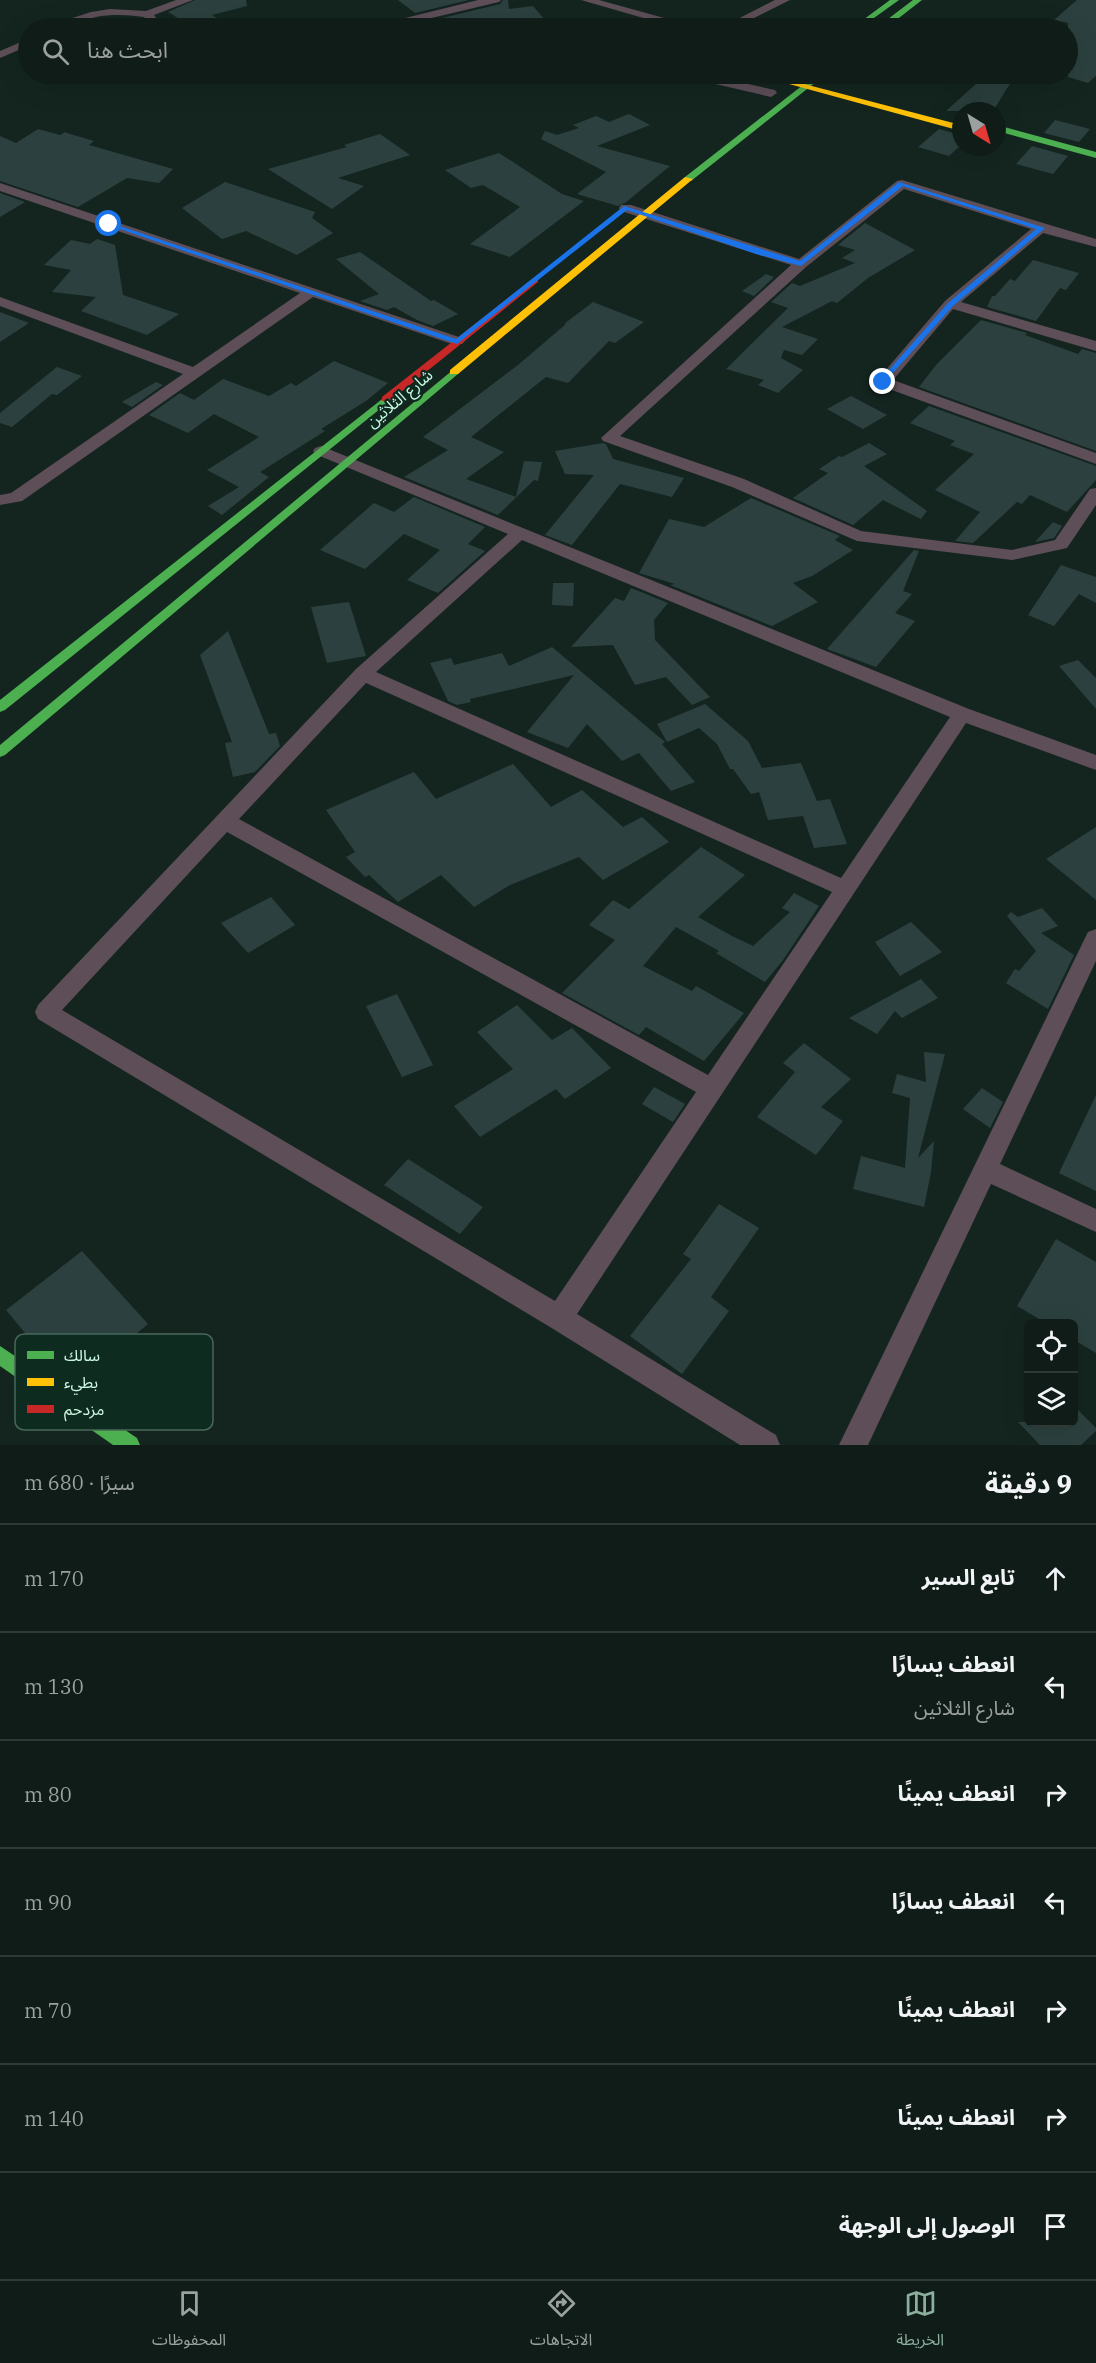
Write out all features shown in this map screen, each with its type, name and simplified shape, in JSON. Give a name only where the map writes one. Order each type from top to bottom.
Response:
[{"type":"main road","points":[[870,18],[895,0]]},
{"type":"main road","points":[[894,18],[918,0]]},
{"type":"main road","points":[[753,107],[782,84]]},
{"type":"main road","name":"شارع الثلاثين","points":[[0,752],[643,214],[804,84]]},
{"type":"main road","points":[[829,84],[952,125]]},
{"type":"main road","points":[[834,84],[952,116]]},
{"type":"main road","points":[[1006,130],[1096,155]]},
{"type":"main road","points":[[1006,140],[1096,165]]},
{"type":"main road","name":"شارع الثلاثين","points":[[0,707],[542,274]]},
{"type":"main road","points":[[0,1355],[15,1365]]},
{"type":"main road","points":[[108,1430],[130,1445]]},
{"type":"street","points":[[83,18],[102,11],[147,14],[188,0]]},
{"type":"street","points":[[416,18],[495,0]]},
{"type":"street","points":[[587,0],[653,18]]},
{"type":"street","points":[[747,18],[784,0]]},
{"type":"street","points":[[147,14],[150,18]]},
{"type":"street","points":[[0,55],[18,47]]},
{"type":"street","points":[[732,84],[771,93]]},
{"type":"street","points":[[1096,243],[902,184],[801,264],[609,438],[738,483],[857,536],[1012,555],[1061,544],[1096,493]]},
{"type":"street","points":[[0,187],[457,341]]},
{"type":"street","points":[[626,208],[801,264]]},
{"type":"street","points":[[1041,228],[950,304],[883,382],[1096,459]]},
{"type":"street","points":[[0,500],[16,497],[311,292]]},
{"type":"street","points":[[0,301],[195,373]]},
{"type":"street","points":[[950,304],[1096,346]]},
{"type":"street","points":[[321,451],[963,714],[1096,764]]},
{"type":"street","points":[[520,533],[363,674],[46,1012],[560,1318],[766,1445]]},
{"type":"street","points":[[363,674],[846,889]]},
{"type":"street","points":[[560,1318],[963,714]]},
{"type":"street","points":[[225,821],[712,1089]]},
{"type":"street","points":[[853,1445],[985,1169],[1093,952]]},
{"type":"street","points":[[985,1169],[1096,1221]]},
{"type":"building","points":[[195,0],[246,0],[247,6],[212,15],[217,18],[178,18],[168,12]]},
{"type":"building","points":[[398,0],[469,0],[415,13]]},
{"type":"building","points":[[503,0],[508,0],[509,9],[533,6],[543,18],[442,18],[500,4]]},
{"type":"building","points":[[1077,0],[1096,0],[1096,76],[1088,83],[1078,80],[1078,18],[1056,18]]},
{"type":"building","points":[[976,84],[1010,84],[999,102],[956,102]]},
{"type":"building","points":[[629,114],[650,125],[597,146],[670,166],[625,203],[618,206],[577,194],[606,172],[541,139],[545,131],[557,135],[579,128],[573,125],[596,116],[609,122]]},
{"type":"building","points":[[1055,120],[1090,129],[1079,142],[1044,133]]},
{"type":"building","points":[[38,129],[60,135],[65,132],[94,141],[89,145],[173,169],[159,183],[127,178],[78,207],[0,181],[0,136],[16,143]]},
{"type":"building","points":[[939,129],[952,133],[952,153],[949,156],[918,147]]},
{"type":"building","points":[[380,134],[410,155],[338,178],[364,186],[332,209],[268,169],[347,147],[344,145]]},
{"type":"building","points":[[1032,146],[1068,156],[1053,174],[1016,164]]},
{"type":"building","points":[[499,153],[562,194],[584,201],[510,257],[470,244],[520,207],[483,185],[471,188],[445,170]]},
{"type":"building","points":[[225,182],[315,212],[312,218],[333,233],[297,255],[246,231],[222,239],[182,208]]},
{"type":"building","points":[[0,193],[25,202],[0,217]]},
{"type":"building","points":[[865,223],[915,250],[868,278],[837,303],[832,301],[782,327],[818,339],[802,355],[784,350],[781,358],[803,370],[778,393],[758,385],[764,380],[726,369],[788,308],[771,302],[792,283],[800,286],[855,263],[842,258],[855,250],[838,245]]},
{"type":"building","points":[[97,239],[115,245],[123,295],[179,314],[147,335],[81,311],[96,297],[52,292],[71,270],[44,265],[71,240],[90,244]]},
{"type":"building","points":[[360,252],[431,301],[434,300],[458,314],[433,326],[394,307],[387,310],[360,301],[379,294],[336,259]]},
{"type":"building","points":[[1033,260],[1079,273],[1066,290],[1060,288],[1036,321],[987,307],[992,296],[995,296],[1010,279],[1015,281]]},
{"type":"building","points":[[766,274],[774,277],[754,296],[742,291]]},
{"type":"building","points":[[593,302],[644,322],[615,343],[609,341],[568,383],[546,377],[471,437],[504,452],[466,479],[516,497],[524,461],[542,462],[538,481],[534,480],[498,515],[404,477],[448,450],[423,437],[518,365],[566,324],[564,324]]},
{"type":"building","points":[[0,312],[29,323],[0,342]]},
{"type":"building","points":[[981,320],[1027,333],[1025,335],[1078,354],[1082,349],[1096,353],[1096,451],[919,387],[936,365]]},
{"type":"building","points":[[334,361],[388,383],[366,401],[321,429],[325,431],[260,472],[269,477],[222,515],[208,506],[239,487],[207,470],[259,437],[214,414],[188,433],[149,415],[180,393],[194,400],[223,379],[269,396],[291,383],[296,386]]},
{"type":"building","points":[[57,367],[82,376],[57,395],[52,394],[12,427],[0,423],[0,413]]},
{"type":"building","points":[[156,382],[163,385],[132,407],[122,402]]},
{"type":"building","points":[[851,396],[887,415],[863,429],[827,409]]},
{"type":"building","points":[[929,406],[1096,466],[1096,480],[1067,512],[1030,495],[1022,504],[1017,502],[973,543],[955,541],[980,512],[935,490],[974,454],[950,445],[955,441],[910,423]]},
{"type":"building","points":[[869,443],[887,454],[864,466],[927,511],[921,519],[883,500],[853,525],[793,498],[828,473],[819,469],[839,456],[842,457]]},
{"type":"building","points":[[606,444],[613,459],[684,478],[672,497],[620,484],[572,545],[545,535],[594,475],[565,474],[555,451]]},
{"type":"building","points":[[414,497],[485,527],[468,544],[485,551],[438,593],[407,580],[440,550],[404,534],[365,569],[320,550],[374,503],[394,512]]},
{"type":"building","points":[[751,498],[840,536],[835,540],[853,550],[812,576],[793,583],[818,602],[772,626],[670,585],[675,584],[639,573],[669,519],[704,527]]},
{"type":"building","points":[[1053,522],[1062,526],[1054,538],[1035,542]]},
{"type":"building","points":[[914,550],[919,551],[903,591],[912,594],[895,613],[915,621],[876,667],[827,649]]},
{"type":"building","points":[[1061,565],[1096,577],[1096,603],[1079,594],[1054,626],[1028,615]]},
{"type":"building","points":[[553,583],[574,583],[573,606],[552,605]]},
{"type":"building","points":[[631,588],[668,603],[654,620],[655,640],[710,697],[692,705],[666,677],[635,685],[613,645],[571,647],[615,598],[624,601]]},
{"type":"building","points":[[349,602],[366,656],[327,663],[311,607]]},
{"type":"building","points":[[228,631],[269,734],[276,733],[280,746],[255,772],[233,777],[225,743],[232,742],[200,655]]},
{"type":"building","points":[[552,647],[665,742],[662,744],[695,782],[671,791],[639,753],[622,761],[587,724],[568,748],[527,732],[574,675],[470,699],[471,702],[457,705],[448,701],[430,663],[451,658],[454,665],[502,653],[509,666]]},
{"type":"building","points":[[1078,660],[1096,678],[1096,709],[1059,666]]},
{"type":"building","points":[[705,704],[748,741],[762,768],[801,763],[817,801],[830,799],[847,844],[814,848],[803,816],[768,820],[759,792],[751,794],[733,769],[730,769],[717,744],[699,728],[667,742],[657,724]]},
{"type":"building","points":[[513,764],[551,807],[582,790],[623,827],[642,817],[669,842],[603,880],[579,857],[510,885],[474,907],[441,875],[398,902],[369,875],[365,877],[346,857],[355,852],[326,810],[414,772],[436,799]]},
{"type":"building","points":[[1096,827],[1096,900],[1046,859]]},
{"type":"building","points":[[701,847],[745,875],[698,917],[732,936],[753,946],[790,912],[782,908],[794,893],[819,906],[783,960],[765,982],[716,953],[719,951],[676,927],[643,966],[692,991],[696,986],[744,1013],[704,1061],[646,1027],[639,1035],[562,993],[615,940],[589,925],[613,900],[629,909]]},
{"type":"building","points":[[271,897],[295,925],[248,953],[221,923]]},
{"type":"building","points":[[1042,908],[1058,926],[1041,933],[1074,955],[1048,1009],[1006,983],[1015,969],[1019,971],[1036,951],[1007,916],[1011,912],[1018,917]]},
{"type":"building","points":[[911,922],[942,952],[900,976],[875,942]]},
{"type":"building","points":[[921,979],[938,998],[902,1018],[895,1011],[877,1034],[849,1018]]},
{"type":"building","points":[[397,994],[433,1065],[402,1077],[366,1006]]},
{"type":"building","points":[[517,1005],[552,1040],[572,1028],[611,1068],[565,1099],[556,1089],[480,1137],[454,1106],[513,1069],[477,1032]]},
{"type":"building","points":[[804,1043],[851,1079],[821,1107],[843,1121],[816,1155],[757,1117],[795,1072],[783,1063]]},
{"type":"building","points":[[924,1052],[945,1054],[918,1158],[934,1141],[924,1207],[853,1189],[861,1156],[905,1168],[910,1098],[892,1093],[897,1074],[926,1082]]},
{"type":"building","points":[[654,1087],[685,1104],[673,1122],[642,1104]]},
{"type":"building","points":[[982,1088],[1003,1102],[990,1128],[963,1109]]},
{"type":"building","points":[[1096,1095],[1096,1191],[1059,1173]]},
{"type":"building","points":[[408,1159],[483,1207],[460,1234],[384,1185]]},
{"type":"building","points":[[719,1204],[759,1228],[711,1297],[729,1311],[682,1374],[630,1336],[691,1259],[683,1254]]},
{"type":"building","points":[[1056,1239],[1096,1262],[1096,1353],[1078,1342],[1078,1319],[1039,1319],[1017,1306]]},
{"type":"building","points":[[82,1251],[148,1324],[136,1334],[26,1334],[6,1310]]},
{"type":"building","points":[[1078,1410],[1096,1428],[1096,1431],[1081,1445],[1040,1445],[1018,1422],[1024,1422],[1024,1427],[1078,1427]]},
{"type":"traffic: fast","points":[[870,18],[895,0]]},
{"type":"traffic: fast","points":[[895,18],[918,0]]},
{"type":"traffic: fast","points":[[688,179],[809,84]]},
{"type":"traffic: fast","points":[[1006,130],[1096,155]]},
{"type":"traffic: fast","points":[[0,752],[454,372]]},
{"type":"traffic: fast","points":[[0,707],[386,399]]},
{"type":"traffic: fast","points":[[0,1355],[15,1365]]},
{"type":"traffic: fast","points":[[108,1430],[130,1445]]},
{"type":"traffic: slow","points":[[799,84],[952,126]]},
{"type":"traffic: slow","points":[[454,372],[688,179]]},
{"type":"traffic: jam","points":[[386,399],[535,280]]},
{"type":"route","points":[[109,224],[457,341],[626,208],[801,264],[902,184],[1041,228],[950,304],[883,382]]}]
